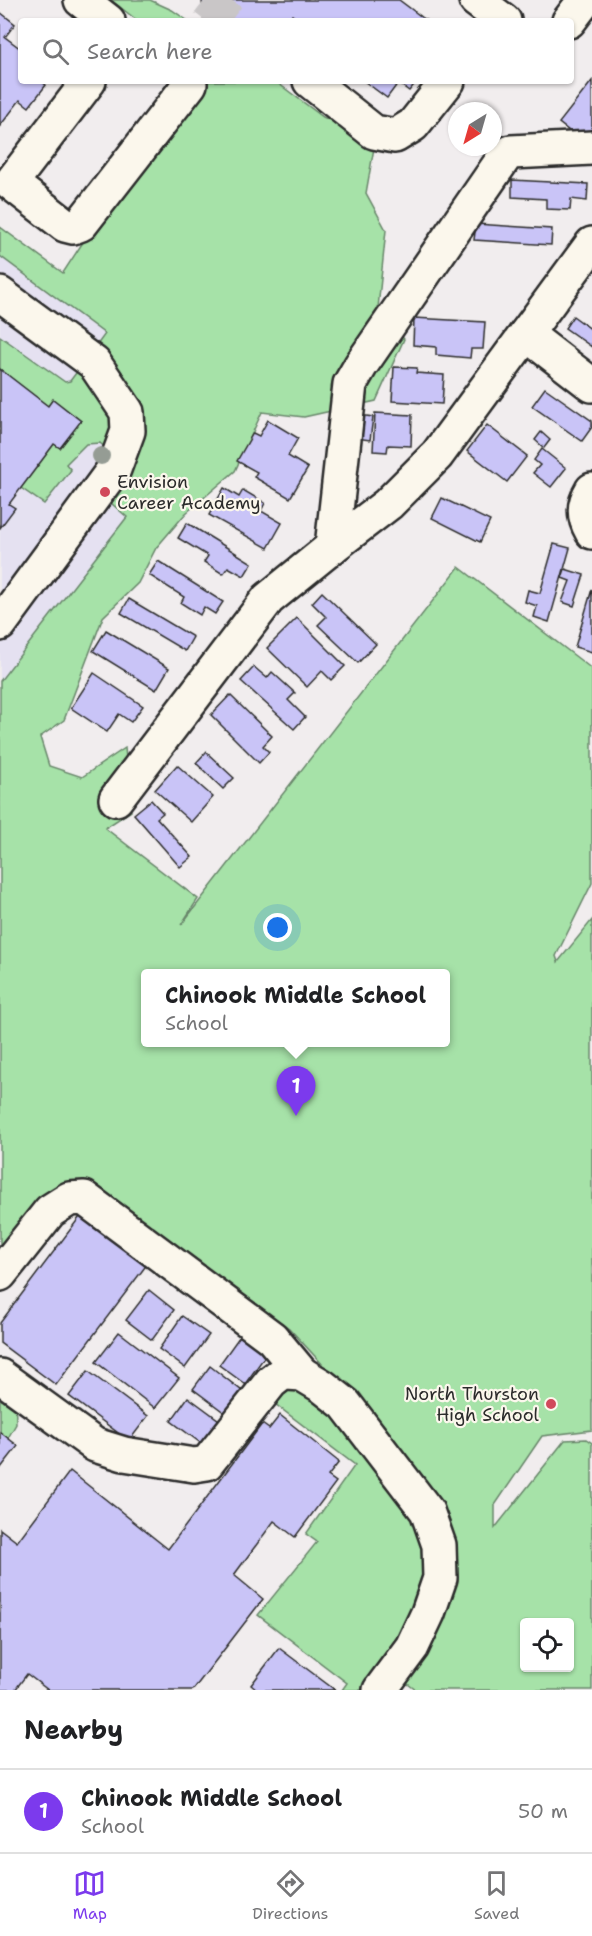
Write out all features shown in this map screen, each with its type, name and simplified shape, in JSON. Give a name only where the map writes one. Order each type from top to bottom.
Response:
[{"type":"lane","points":[[81,0],[104,18]]},
{"type":"lane","points":[[571,18],[585,0]]},
{"type":"lane","points":[[87,84],[11,183],[65,225],[73,227],[81,224],[190,84]]},
{"type":"lane","points":[[314,84],[374,132],[395,135],[413,125],[446,84]]},
{"type":"lane","points":[[332,547],[350,384],[361,365],[506,155],[511,152],[592,148]]},
{"type":"lane","points":[[116,799],[268,599],[388,504],[437,455],[592,244]]},
{"type":"lane","points":[[0,294],[94,363],[127,412],[128,431],[114,469],[0,624]]},
{"type":"lane","points":[[526,334],[592,385]]},
{"type":"lane","points":[[592,490],[585,503],[586,518],[592,532]]},
{"type":"lane","points":[[0,1274],[50,1211],[69,1199],[84,1198],[272,1338],[302,1374],[345,1404],[428,1512],[439,1545],[440,1578],[428,1613],[396,1684]]},
{"type":"lane","points":[[0,1376],[95,1445],[124,1454],[194,1465],[207,1463],[271,1382],[287,1373],[302,1374]]},
{"type":"shaded area","name":"Envision Career Academy","points":[[0,227],[164,349],[235,471],[187,513],[156,548],[138,583],[103,617],[0,746]]},
{"type":"green space","points":[[111,0],[150,0],[184,18],[134,18]]},
{"type":"green space","points":[[202,84],[279,84],[323,117],[358,133],[374,148],[366,193],[386,230],[378,308],[404,339],[376,401],[304,417],[262,412],[235,471],[186,513],[156,548],[138,583],[103,617],[64,720],[40,737],[49,766],[82,777],[125,748],[131,811],[105,828],[198,899],[181,925],[459,567],[592,669],[592,883],[556,956],[558,962],[592,920],[592,1430],[542,1436],[495,1505],[495,1528],[565,1440],[586,1439],[592,1443],[592,1690],[416,1690],[393,1673],[380,1690],[342,1690],[347,1683],[258,1615],[317,1542],[306,1534],[355,1465],[262,1394],[314,1381],[322,1364],[289,1328],[241,1294],[221,1292],[95,1193],[0,1256],[0,681],[127,517],[111,503],[133,463],[140,410],[133,390],[97,345],[105,334],[0,256],[0,227],[63,273],[87,236]]},
{"type":"green space","points":[[0,336],[65,382],[70,381],[79,369],[108,400],[114,427],[108,450],[100,443],[86,444],[66,464],[71,470],[44,504],[21,488],[54,444],[60,448],[81,421],[53,399],[48,406],[0,369]]},
{"type":"green space","points":[[0,1376],[15,1387],[16,1424],[8,1438],[0,1432]]},
{"type":"building","points":[[202,0],[399,0],[423,18],[296,18],[292,15],[290,18],[203,18]]},
{"type":"building","points":[[0,12],[15,24],[5,37],[18,47],[18,84],[46,85],[29,107],[20,100],[0,126]]},
{"type":"building","points":[[592,81],[592,136],[586,144],[559,123]]},
{"type":"building","points":[[368,84],[397,84],[387,98]]},
{"type":"building","points":[[399,84],[415,84],[409,91]]},
{"type":"building","points":[[512,180],[588,184],[587,201],[571,199],[570,210],[546,209],[546,199],[512,197]]},
{"type":"building","points":[[476,224],[552,229],[551,245],[474,240]]},
{"type":"building","points":[[573,316],[592,330],[592,347],[565,328]]},
{"type":"building","points":[[414,318],[485,322],[483,349],[471,349],[470,358],[436,355],[436,347],[413,345]]},
{"type":"building","points":[[394,367],[417,368],[416,373],[444,375],[442,404],[392,401]]},
{"type":"building","points":[[0,369],[48,406],[53,399],[81,421],[60,448],[54,444],[9,504],[15,508],[0,528]]},
{"type":"building","points":[[545,388],[592,421],[592,427],[582,441],[532,406]]},
{"type":"building","points":[[375,413],[412,415],[411,446],[388,445],[387,452],[373,451]]},
{"type":"building","points":[[352,414],[373,417],[370,440],[349,437]]},
{"type":"building","points":[[268,420],[298,438],[288,456],[308,468],[290,498],[254,477],[257,472],[237,461],[253,433],[259,436]]},
{"type":"building","points":[[487,425],[527,456],[507,482],[467,451]]},
{"type":"building","points":[[541,432],[550,440],[544,448],[535,440]]},
{"type":"building","points":[[542,449],[566,468],[551,487],[533,473],[540,465],[534,460]]},
{"type":"building","points":[[224,488],[239,497],[243,490],[265,503],[261,511],[282,523],[268,548],[209,515]]},
{"type":"building","points":[[442,498],[490,521],[480,542],[432,518]]},
{"type":"building","points":[[187,523],[252,563],[244,576],[228,567],[223,574],[204,562],[208,556],[178,538]]},
{"type":"building","points":[[554,544],[570,548],[549,622],[534,617],[537,606],[525,602],[528,590],[540,593]]},
{"type":"building","points":[[158,561],[223,602],[215,614],[204,607],[200,615],[181,603],[184,597],[149,575]]},
{"type":"building","points":[[565,569],[584,575],[574,606],[562,602],[570,581],[562,578]]},
{"type":"building","points":[[592,589],[592,652],[575,647]]},
{"type":"building","points":[[322,592],[376,644],[358,663],[318,625],[326,617],[312,603]]},
{"type":"building","points":[[129,599],[193,637],[185,651],[121,613]]},
{"type":"building","points":[[297,618],[345,666],[331,680],[322,671],[307,687],[267,648]]},
{"type":"building","points":[[106,630],[169,668],[156,690],[93,651]]},
{"type":"building","points":[[254,667],[267,678],[272,672],[295,693],[288,700],[305,717],[294,729],[241,681]]},
{"type":"building","points":[[94,673],[143,706],[131,722],[119,714],[107,732],[71,708]]},
{"type":"building","points":[[230,695],[272,736],[263,746],[269,752],[259,763],[211,715]]},
{"type":"building","points":[[206,752],[234,778],[223,789],[196,763]]},
{"type":"building","points":[[177,765],[213,797],[191,822],[155,790]]},
{"type":"building","points":[[151,800],[163,813],[157,818],[192,857],[180,867],[134,814]]},
{"type":"building","points":[[85,1210],[151,1259],[56,1385],[0,1343],[0,1323]]},
{"type":"building","points":[[149,1290],[174,1310],[152,1340],[126,1320]]},
{"type":"building","points":[[182,1316],[209,1335],[185,1368],[159,1349]]},
{"type":"building","points":[[119,1332],[179,1378],[155,1408],[96,1362]]},
{"type":"building","points":[[242,1333],[268,1352],[245,1384],[219,1365]]},
{"type":"building","points":[[210,1366],[242,1391],[225,1413],[193,1389]]},
{"type":"building","points":[[88,1371],[148,1416],[129,1441],[69,1396]]},
{"type":"building","points":[[188,1397],[219,1420],[202,1444],[171,1421]]},
{"type":"building","points":[[280,1415],[339,1462],[328,1476],[336,1482],[295,1537],[274,1521],[234,1575],[263,1599],[193,1690],[48,1690],[27,1674],[15,1690],[0,1690],[0,1529],[17,1542],[70,1471],[168,1549],[262,1424],[269,1429]]},
{"type":"building","points":[[0,1432],[18,1446],[0,1469]]},
{"type":"building","points":[[279,1648],[335,1690],[257,1690],[251,1685]]},
{"type":"tunnel","points":[[205,0],[228,18]]},
{"type":"place","name":"Envision Career Academy","points":[[105,492]]},
{"type":"place","name":"Chinook Middle School","points":[[296,1116]]},
{"type":"place","name":"North Thurston High School","points":[[551,1404]]}]
